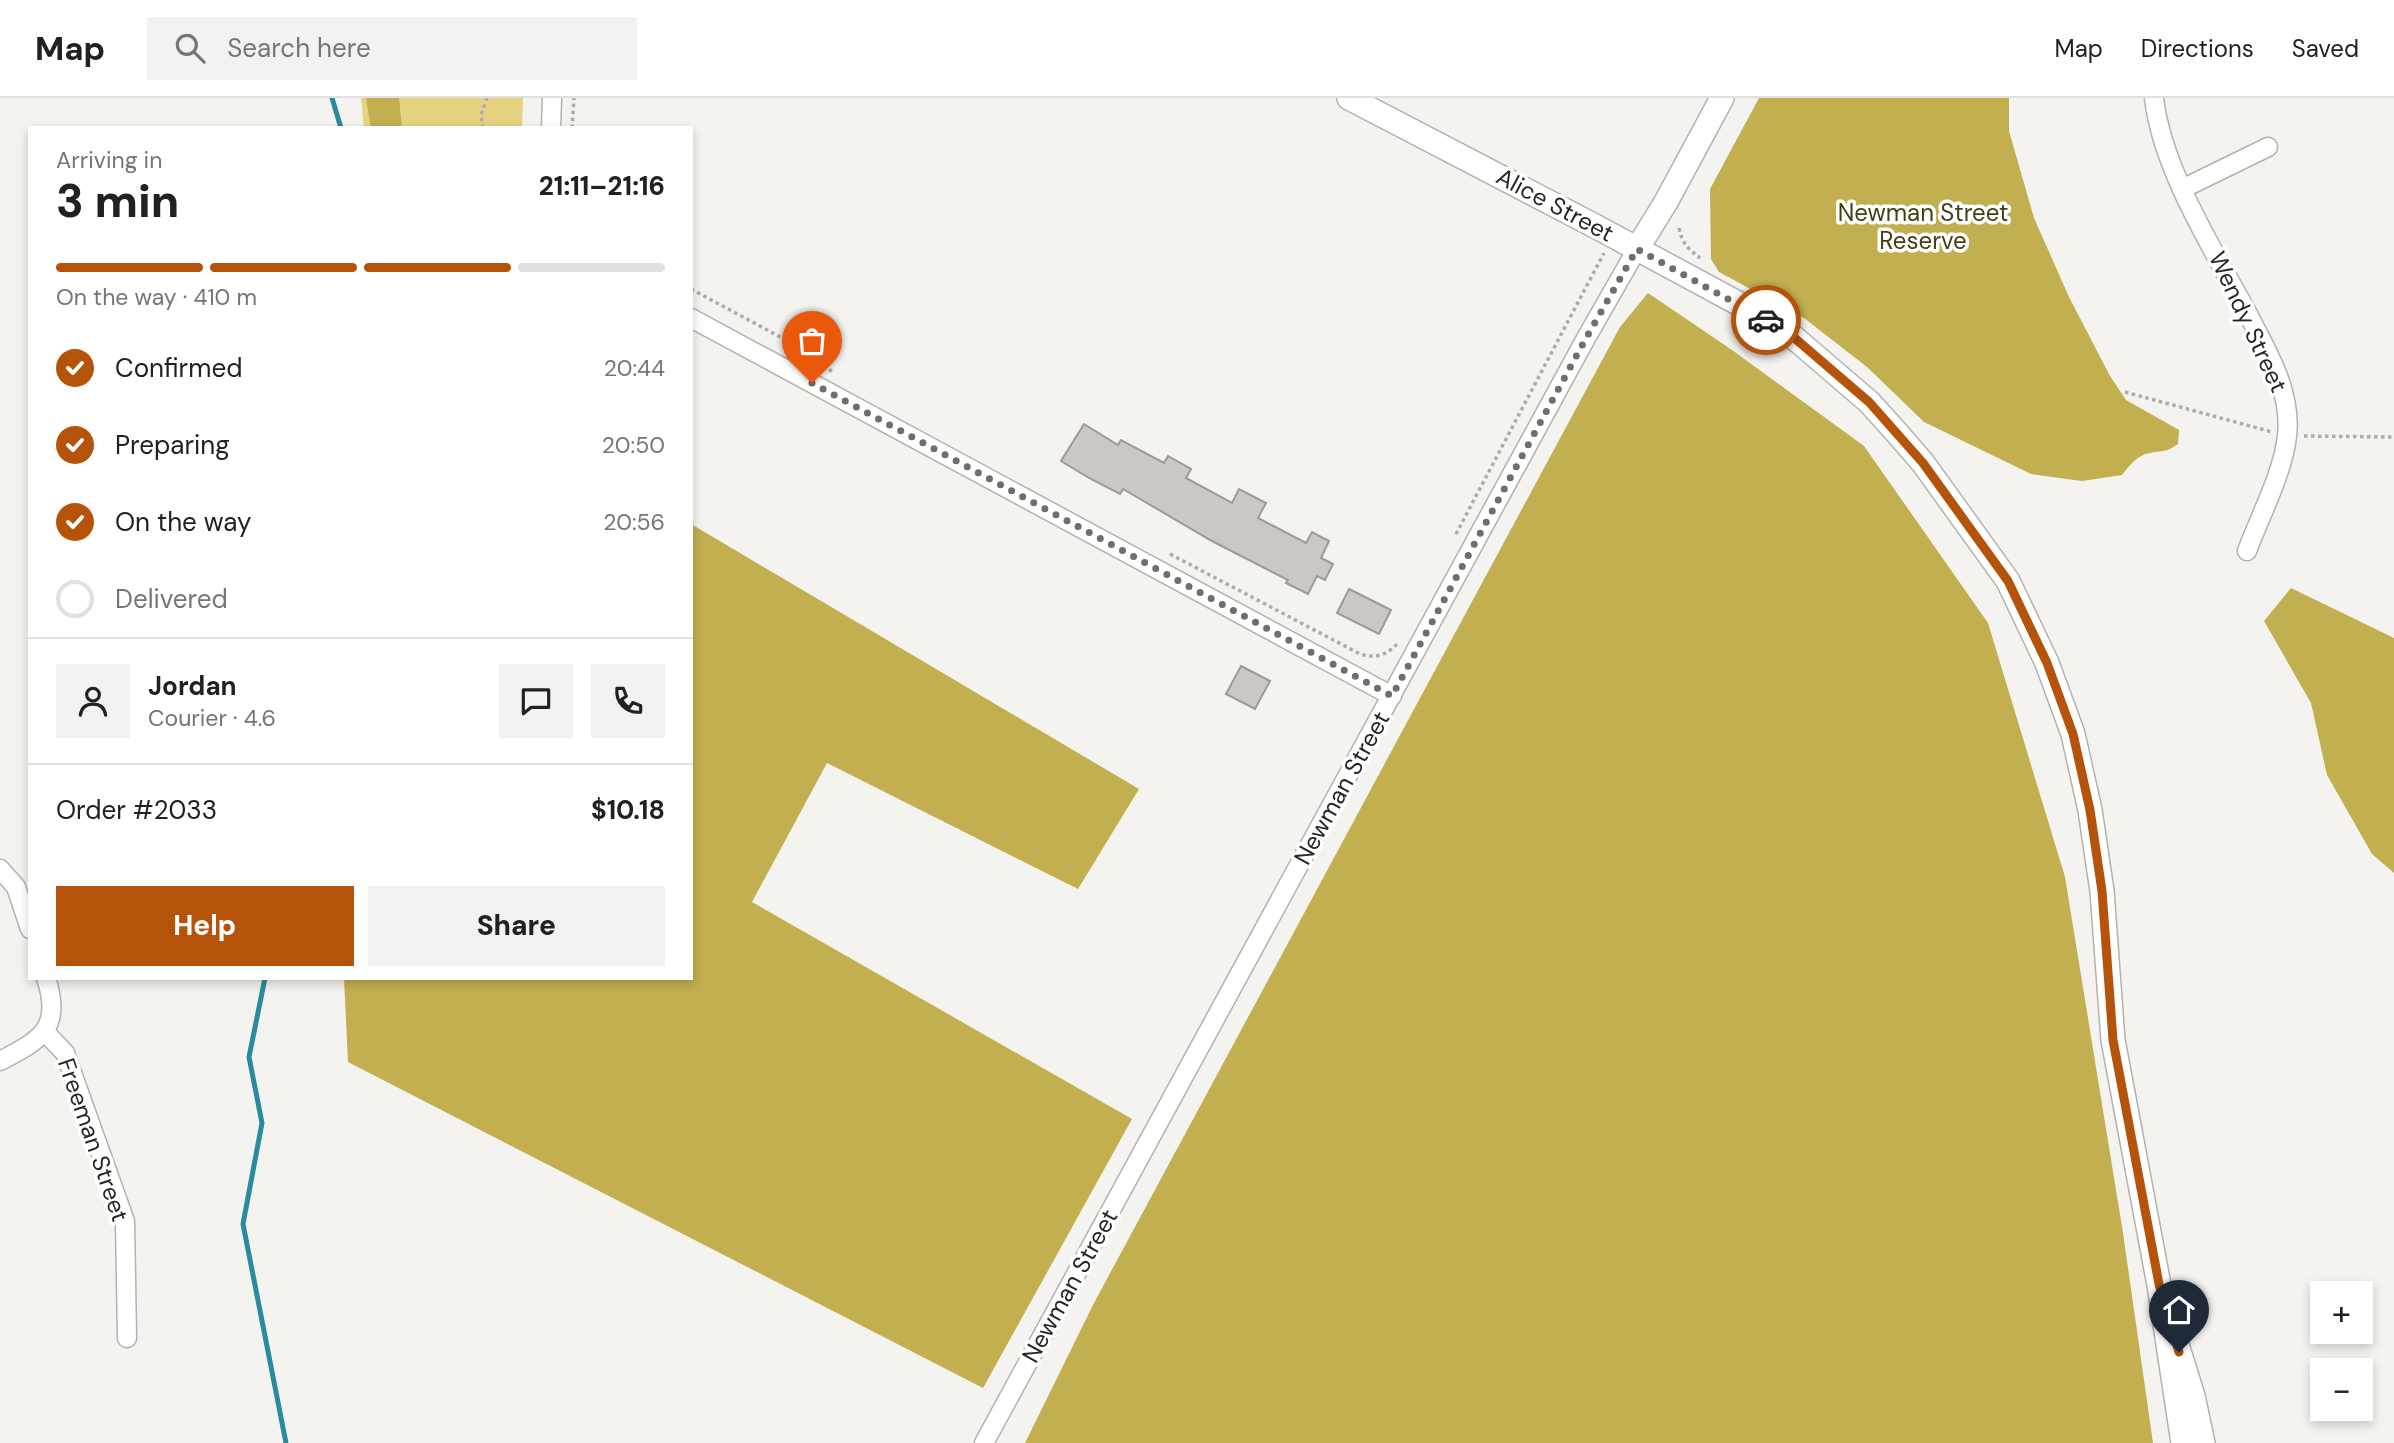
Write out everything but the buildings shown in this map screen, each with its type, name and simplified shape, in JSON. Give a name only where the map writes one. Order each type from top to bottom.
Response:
[{"type":"street","points":[[551,126],[552,98]]},
{"type":"street","name":"Alice Street","points":[[1349,98],[1602,230],[1758,314],[1791,335],[1869,402],[1923,463],[2008,581],[2052,674],[2073,734],[2090,810],[2102,891],[2113,1040],[2159,1284],[2182,1443]]},
{"type":"street","name":"Newman Street","points":[[984,1443],[1585,340],[1666,202],[1722,98]]},
{"type":"street","name":"Wendy Street","points":[[2154,98],[2165,145],[2182,189],[2276,368],[2286,402],[2287,435],[2281,464],[2246,551]]},
{"type":"street","points":[[2182,189],[2268,147]]},
{"type":"street","points":[[693,319],[1392,696]]},
{"type":"street","points":[[0,869],[16,887],[28,923]]},
{"type":"street","points":[[0,1061],[32,1044],[45,1032],[51,1014],[51,993],[47,980]]},
{"type":"street","name":"Freeman Street","points":[[45,1032],[65,1053],[125,1221],[127,1338]]},
{"type":"street","name":"Alice Street","points":[[2159,1284],[2193,1396],[2203,1443]]},
{"type":"path","points":[[483,126],[481,116],[487,98]]},
{"type":"path","points":[[572,126],[574,98]]},
{"type":"path","points":[[1679,228],[1687,248],[1705,261]]},
{"type":"path","points":[[1451,544],[1603,257],[1604,246],[1598,240],[1602,230]]},
{"type":"path","points":[[693,290],[823,360],[834,376]]},
{"type":"path","points":[[2126,392],[2287,435],[2394,437]]},
{"type":"path","points":[[1164,551],[1360,654],[1374,658],[1390,652],[1402,637]]},
{"type":"shaded area","points":[[361,98],[523,98],[522,126],[364,126]]},
{"type":"green space","points":[[366,98],[399,98],[402,126],[371,126]]},
{"type":"green space","name":"Newman Street Reserve","points":[[1759,98],[2009,98],[2009,131],[2034,218],[2069,297],[2110,376],[2126,400],[2179,430],[2178,444],[2167,450],[2141,456],[2122,475],[2082,481],[2031,474],[1924,422],[1867,367],[1804,318],[1719,272],[1711,259],[1710,189]]},
{"type":"green space","points":[[1648,293],[1864,446],[1988,623],[2065,877],[2123,1233],[2153,1443],[1025,1443],[1094,1303],[1620,327]]},
{"type":"green space","points":[[693,525],[1139,789],[1078,889],[827,763],[752,902],[1132,1119],[983,1388],[348,1062],[344,980],[693,980]]},
{"type":"green space","points":[[2291,588],[2394,638],[2394,873],[2372,854],[2327,775],[2311,703],[2264,621]]},
{"type":"waterway","points":[[332,98],[340,126]]},
{"type":"waterway","points":[[265,980],[249,1057],[262,1123],[243,1224],[286,1443]]},
{"type":"way so far","points":[[812,383],[1392,696],[1637,249],[1766,320]]},
{"type":"route","points":[[1766,320],[1791,335],[1869,402],[1923,463],[2008,581],[2047,663],[2073,734],[2090,810],[2102,891],[2113,1040],[2159,1284],[2179,1352]]}]
